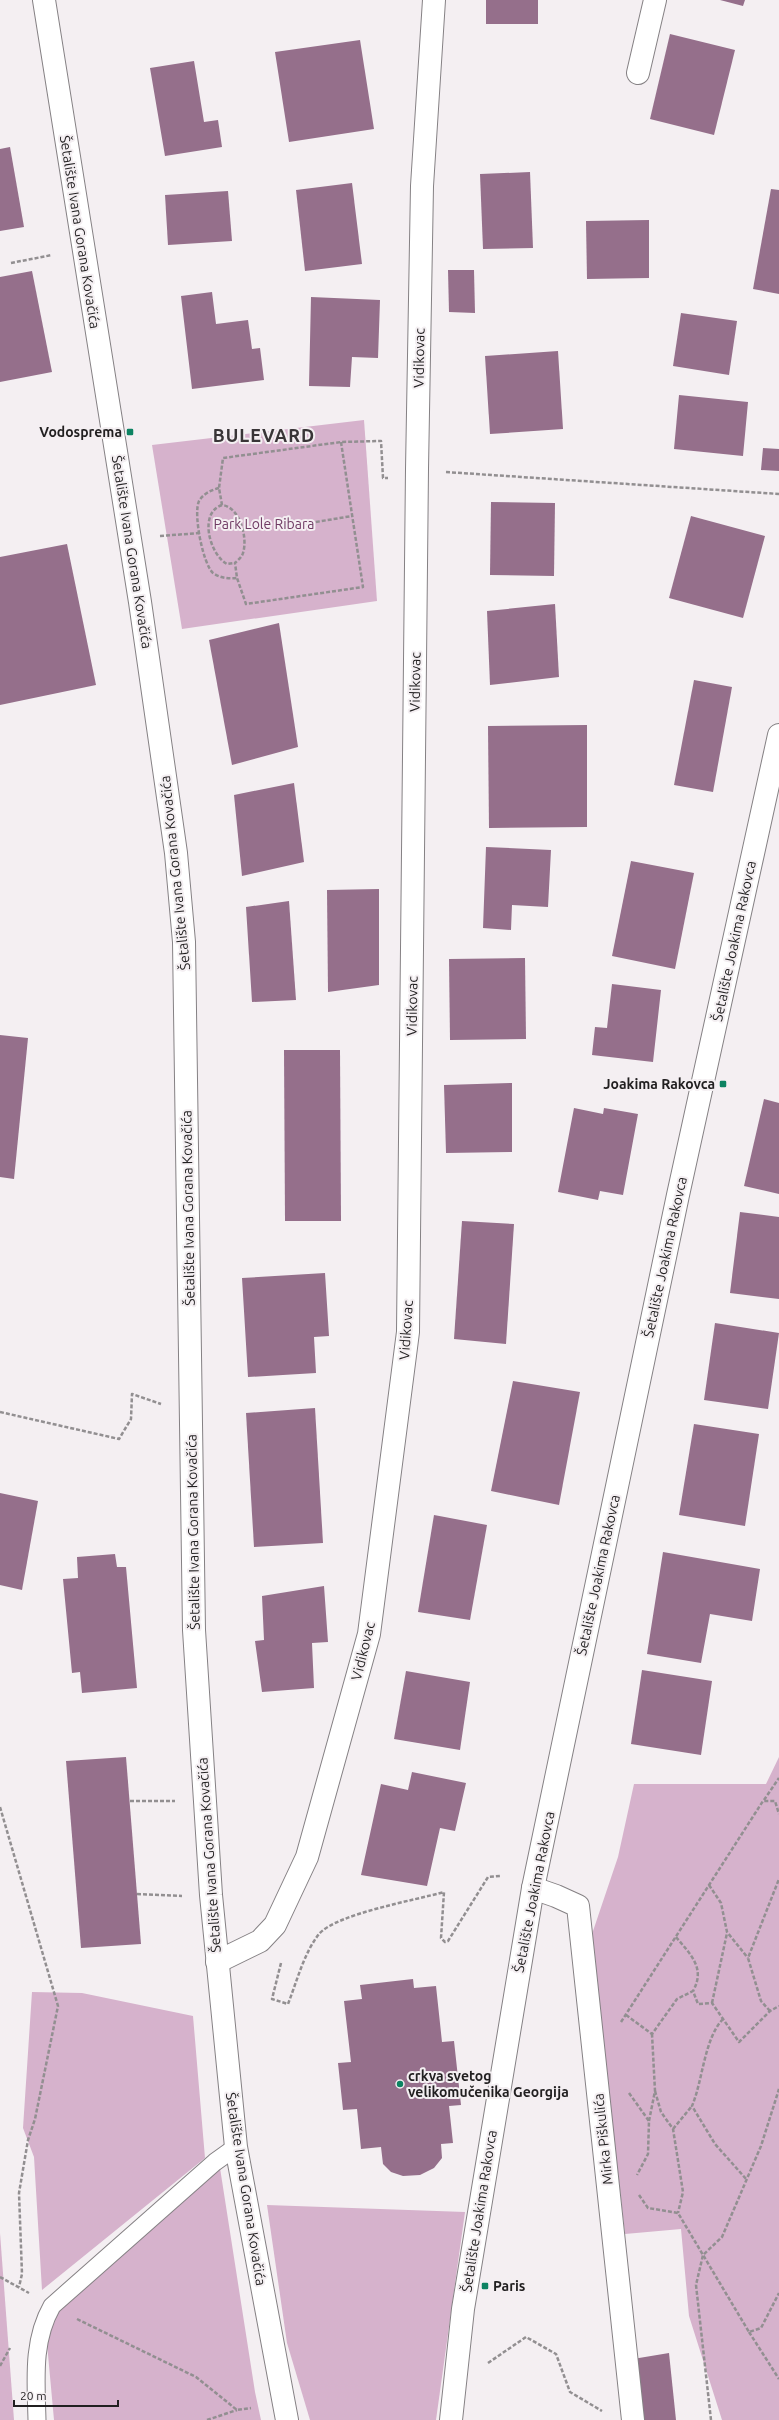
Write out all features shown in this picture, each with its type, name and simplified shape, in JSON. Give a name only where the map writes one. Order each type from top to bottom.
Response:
[{"type":"street","name":"Šetalište Ivana Gorana Kovačića","points":[[44,0],[145,634],[174,838],[184,942],[194,1630],[217,1962],[236,2148],[287,2420]]},
{"type":"street","name":"Vidikovac","points":[[217,1962],[260,1941],[275,1925],[307,1857],[369,1634],[408,1332],[417,438],[422,186],[434,0]]},
{"type":"street","points":[[638,73],[655,0]]},
{"type":"street","name":"Šetalište Joakima Rakovca","points":[[450,2420],[463,2309],[533,1888],[678,1195],[779,735]]},
{"type":"street","name":"Mirka Piškulića","points":[[533,1888],[578,1906],[633,2420]]},
{"type":"lane","points":[[37,2420],[36,2355],[40,2331],[52,2306],[215,2162],[236,2148]]},
{"type":"path","points":[[11,263],[52,255]]},
{"type":"path","points":[[222,505],[219,488],[223,458],[342,442],[381,441],[383,473]]},
{"type":"path","points":[[235,562],[237,578],[246,604],[363,587],[342,442]]},
{"type":"path","points":[[438,471],[779,494]]},
{"type":"path","points":[[219,488],[211,490],[199,500],[196,509],[206,565],[214,573],[227,579],[237,578]]},
{"type":"path","points":[[222,505],[235,512],[240,521],[244,547],[243,555],[235,562],[227,564],[220,560],[213,549],[208,522],[211,514],[217,507],[222,505]]},
{"type":"path","points":[[304,524],[352,516]]},
{"type":"path","points":[[158,536],[200,533]]},
{"type":"path","points":[[0,1412],[119,1439],[131,1419],[132,1394],[164,1405]]},
{"type":"path","points":[[595,2063],[779,1778]]},
{"type":"path","points":[[130,1801],[175,1801]]},
{"type":"path","points":[[763,1801],[775,1801],[779,1814]]},
{"type":"path","points":[[0,1807],[58,2006],[35,2119],[28,2140],[19,2193],[22,2274],[19,2287]]},
{"type":"path","points":[[275,1961],[282,1963],[272,1999],[288,2004],[311,1946],[320,1933],[343,1919],[444,1892],[441,1938],[445,1942],[448,1941],[488,1877],[500,1876]]},
{"type":"path","points":[[748,1958],[779,1878]]},
{"type":"path","points":[[709,1885],[721,1903],[727,1932],[712,2003],[739,2042],[770,2010],[779,2006]]},
{"type":"path","points":[[137,1894],[187,1896]]},
{"type":"path","points":[[727,1932],[748,1958],[761,2001],[770,2010]]},
{"type":"path","points":[[676,1937],[696,1961],[698,1982],[693,1991],[677,1999],[652,2034],[655,2091],[661,2112],[673,2129],[683,2192],[678,2213],[779,2379]]},
{"type":"path","points":[[693,1991],[698,2004],[712,2003]]},
{"type":"path","points":[[626,2015],[652,2034]]},
{"type":"path","points":[[673,2129],[692,2106],[699,2090],[713,2029],[723,2019]]},
{"type":"path","points":[[711,2420],[696,2285],[703,2255],[722,2237],[747,2180],[761,2146],[779,2089]]},
{"type":"path","points":[[628,2091],[649,2121]]},
{"type":"path","points":[[635,2178],[648,2154],[649,2121],[655,2091]]},
{"type":"path","points":[[692,2106],[715,2144],[747,2180]]},
{"type":"path","points":[[636,2190],[648,2208],[678,2213]]},
{"type":"path","points":[[0,2277],[30,2294]]},
{"type":"path","points":[[749,2332],[761,2328],[779,2293]]},
{"type":"path","points":[[71,2316],[196,2377],[237,2410]]},
{"type":"path","points":[[487,2364],[526,2337],[556,2354],[570,2392],[605,2413],[630,2396]]},
{"type":"path","points":[[207,2420],[237,2410],[251,2408]]},
{"type":"green space","name":"Park Lole Ribara","points":[[364,420],[377,601],[182,629],[152,445]]},
{"type":"green space","points":[[779,1757],[779,2420],[722,2420],[689,2316],[681,2229],[625,2234],[591,1937],[618,1857],[634,1784],[766,1784]]},
{"type":"green space","points":[[32,1992],[82,1993],[193,2016],[205,2158],[42,2290],[34,2157],[23,2128]]},
{"type":"green space","points":[[220,2168],[255,2392],[261,2420],[54,2420],[45,2322]]},
{"type":"green space","points":[[267,2205],[465,2212],[436,2420],[310,2420],[287,2343]]},
{"type":"green space","points":[[0,2233],[14,2420],[0,2420]]},
{"type":"building","points":[[486,0],[538,0],[538,24],[486,24]]},
{"type":"building","points":[[720,0],[745,0],[743,6]]},
{"type":"building","points":[[670,34],[735,50],[714,135],[650,119]]},
{"type":"building","points":[[360,40],[374,129],[289,142],[275,52]]},
{"type":"building","points":[[194,61],[204,122],[218,120],[222,147],[165,156],[150,68]]},
{"type":"building","points":[[10,147],[24,227],[0,231],[0,149]]},
{"type":"building","points":[[530,172],[533,248],[483,249],[480,174]]},
{"type":"building","points":[[352,183],[362,264],[305,271],[296,190]]},
{"type":"building","points":[[771,189],[779,190],[779,294],[753,289]]},
{"type":"building","points":[[228,191],[232,241],[168,245],[165,195]]},
{"type":"building","points":[[649,220],[649,278],[587,279],[586,221]]},
{"type":"building","points":[[448,270],[474,270],[475,313],[449,312]]},
{"type":"building","points":[[32,271],[52,372],[0,382],[0,277]]},
{"type":"building","points":[[212,292],[216,324],[248,320],[252,349],[260,348],[264,380],[192,389],[181,296]]},
{"type":"building","points":[[311,297],[380,300],[378,358],[352,357],[350,387],[309,386]]},
{"type":"building","points":[[681,313],[737,321],[729,375],[673,366]]},
{"type":"building","points":[[558,351],[563,429],[490,434],[485,356]]},
{"type":"building","points":[[679,395],[748,402],[743,456],[674,449]]},
{"type":"building","points":[[763,448],[779,449],[779,471],[761,470]]},
{"type":"building","points":[[491,502],[555,503],[554,576],[490,575]]},
{"type":"building","points":[[691,516],[765,536],[743,618],[669,598]]},
{"type":"building","points":[[67,544],[96,685],[0,705],[0,557]]},
{"type":"building","points":[[555,604],[559,677],[490,685],[487,611]]},
{"type":"building","points":[[279,623],[298,747],[232,765],[209,640]]},
{"type":"building","points":[[694,680],[732,687],[713,792],[674,785]]},
{"type":"building","points":[[587,725],[587,827],[489,828],[488,726]]},
{"type":"building","points":[[294,783],[304,862],[242,876],[234,795]]},
{"type":"building","points":[[486,847],[551,850],[548,907],[512,905],[511,930],[483,928]]},
{"type":"building","points":[[631,861],[694,873],[675,969],[612,956]]},
{"type":"building","points":[[379,889],[379,985],[328,992],[327,890]]},
{"type":"building","points":[[289,901],[296,1000],[252,1002],[246,907]]},
{"type":"building","points":[[525,958],[526,1039],[450,1040],[449,959]]},
{"type":"building","points":[[612,984],[661,990],[653,1062],[592,1055],[595,1027],[607,1028]]},
{"type":"building","points":[[0,1035],[28,1038],[14,1179],[0,1177]]},
{"type":"building","points":[[284,1050],[340,1050],[341,1221],[285,1221]]},
{"type":"building","points":[[512,1083],[512,1152],[446,1153],[444,1085]]},
{"type":"building","points":[[764,1099],[779,1103],[779,1194],[744,1186]]},
{"type":"building","points":[[574,1108],[603,1114],[604,1108],[638,1114],[623,1195],[600,1191],[598,1200],[558,1192]]},
{"type":"building","points":[[740,1212],[779,1217],[779,1299],[730,1293]]},
{"type":"building","points":[[462,1221],[514,1224],[506,1344],[454,1339]]},
{"type":"building","points":[[325,1273],[329,1336],[314,1337],[316,1373],[248,1377],[242,1278]]},
{"type":"building","points":[[715,1323],[779,1333],[768,1409],[704,1400]]},
{"type":"building","points":[[513,1381],[580,1392],[559,1505],[491,1491]]},
{"type":"building","points":[[315,1408],[323,1543],[254,1547],[246,1413]]},
{"type":"building","points":[[694,1424],[759,1434],[745,1526],[679,1515]]},
{"type":"building","points":[[0,1493],[38,1501],[22,1590],[0,1585]]},
{"type":"building","points":[[434,1515],[487,1525],[470,1620],[418,1612]]},
{"type":"building","points":[[663,1552],[760,1569],[752,1621],[710,1614],[701,1663],[647,1654]]},
{"type":"building","points":[[115,1554],[117,1567],[126,1567],[137,1688],[82,1693],[80,1672],[72,1673],[63,1579],[78,1578],[77,1557]]},
{"type":"building","points":[[324,1586],[328,1642],[312,1643],[314,1688],[262,1692],[255,1641],[264,1640],[262,1596]]},
{"type":"building","points":[[642,1670],[712,1681],[701,1755],[631,1744]]},
{"type":"building","points":[[406,1671],[470,1682],[460,1750],[394,1739]]},
{"type":"building","points":[[126,1757],[141,1944],[81,1948],[66,1761]]},
{"type":"building","points":[[412,1772],[466,1783],[455,1831],[440,1828],[427,1886],[361,1875],[381,1784],[408,1790]]},
{"type":"building","name":"crkva svetog velikomučenika Georgija","points":[[413,1979],[414,1988],[436,1986],[442,2042],[454,2041],[461,2105],[449,2106],[453,2143],[441,2144],[442,2158],[434,2168],[420,2175],[403,2176],[391,2172],[383,2164],[381,2147],[361,2149],[357,2109],[343,2110],[338,2063],[351,2062],[344,2001],[362,1999],[360,1985]]},
{"type":"building","points":[[669,2353],[676,2420],[639,2420],[633,2359]]},
{"type":"place","name":"Vodosprema","points":[[130,432]]},
{"type":"place","name":"Joakima Rakovca","points":[[723,1084]]},
{"type":"place","name":"crkva svetog velikomučenika Georgija","points":[[400,2084]]},
{"type":"place","name":"Paris","points":[[485,2286]]},
{"type":"district","name":"BULEVARD","points":[[264,436]]}]
